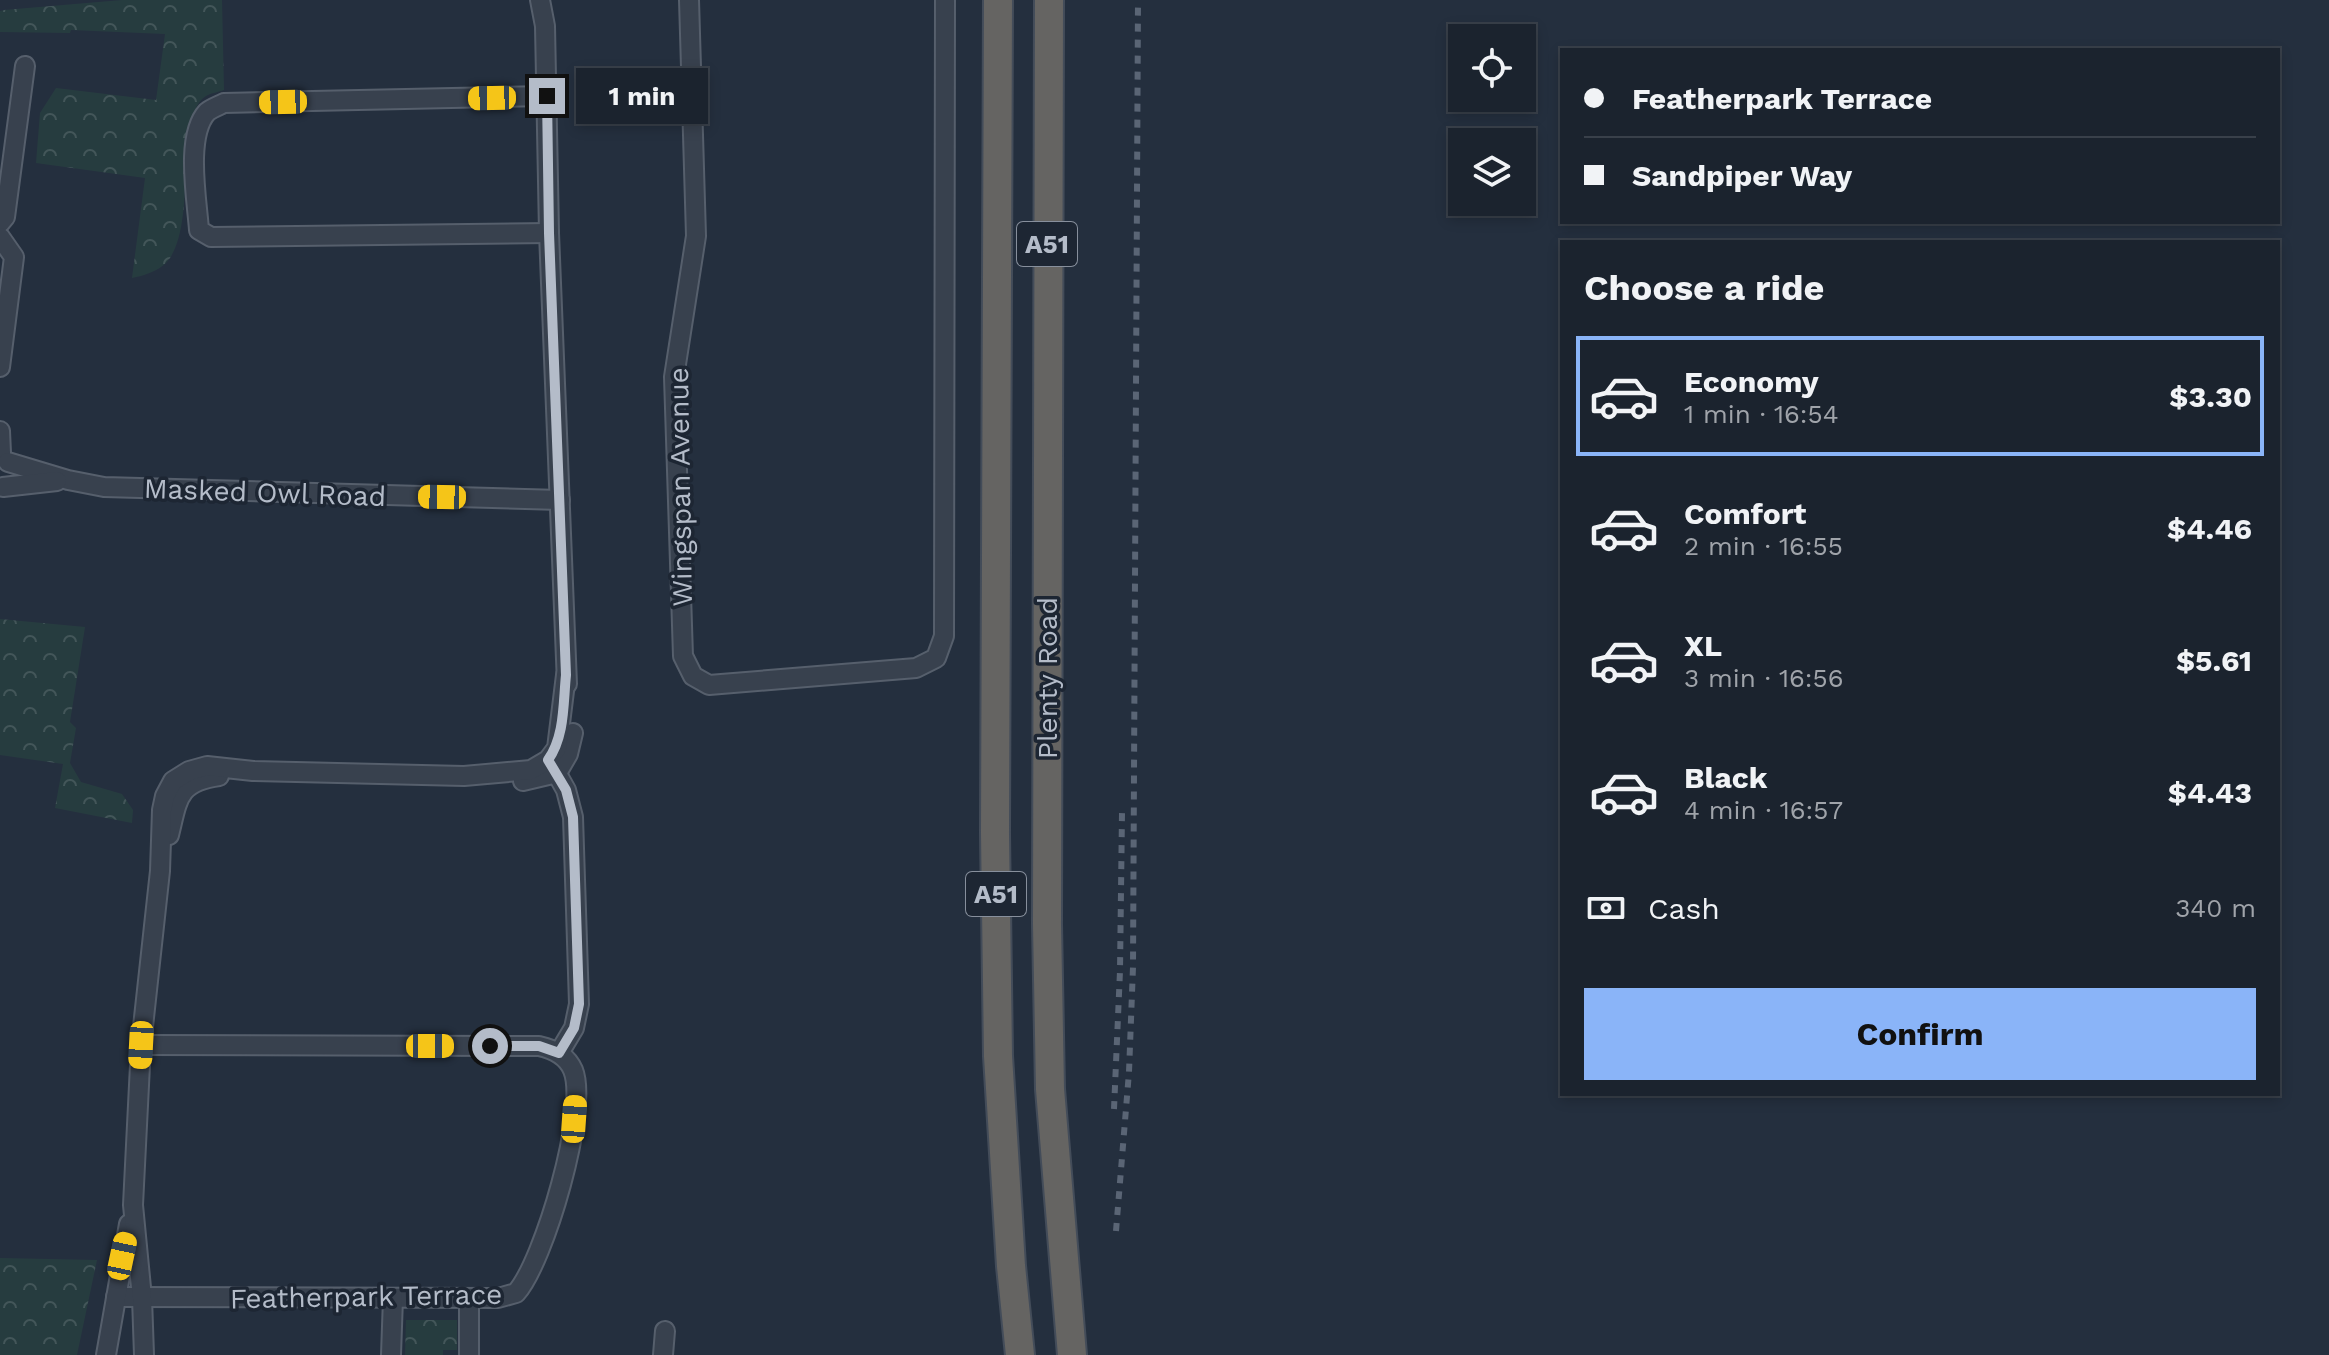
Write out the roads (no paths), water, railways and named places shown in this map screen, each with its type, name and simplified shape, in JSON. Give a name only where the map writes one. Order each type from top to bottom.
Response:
[{"type":"highway","name":"Plenty Road","points":[[998,0],[995,817],[998,1056],[1011,1266],[1020,1355]]},
{"type":"highway","name":"Plenty Road","points":[[1049,0],[1047,939],[1050,1089],[1072,1355]]},
{"type":"street","points":[[106,1355],[133,1205],[141,1045],[160,871],[178,786],[208,777],[253,771],[464,776],[507,783],[532,780],[568,754],[573,733],[566,675],[549,233],[545,26],[540,0]]},
{"type":"street","points":[[545,26],[551,0]]},
{"type":"street","name":"Wingspan Avenue","points":[[689,0],[696,236],[674,377],[683,656],[693,676],[709,685],[916,668],[936,658],[944,636],[945,0]]},
{"type":"street","points":[[0,223],[5,217],[25,66]]},
{"type":"street","points":[[547,96],[224,103],[209,110],[200,123],[194,165],[199,230],[211,237],[549,233]]},
{"type":"street","points":[[0,237],[14,257],[0,367]]},
{"type":"street","points":[[0,431],[9,475],[2,488]]},
{"type":"street","points":[[3,456],[68,480]]},
{"type":"street","points":[[2,488],[68,480]]},
{"type":"street","name":"Masked Owl Road","points":[[68,480],[104,487],[223,492],[560,500]]},
{"type":"street","points":[[141,1045],[539,1046],[559,1053],[574,1028],[579,1004],[573,817],[566,790],[553,766]]},
{"type":"street","name":"Featherpark Terrace","points":[[116,1297],[498,1298],[516,1293],[532,1265],[551,1215],[569,1152],[575,1096],[573,1070],[559,1053]]},
{"type":"street","points":[[133,1205],[144,1355]]},
{"type":"street","points":[[391,1355],[393,1298]]},
{"type":"street","points":[[469,1298],[469,1355]]},
{"type":"street","points":[[663,1355],[665,1331]]},
{"type":"railway","points":[[1116,1231],[1129,1072],[1133,967],[1138,0]]},
{"type":"railway","points":[[1114,1109],[1122,813]]}]
